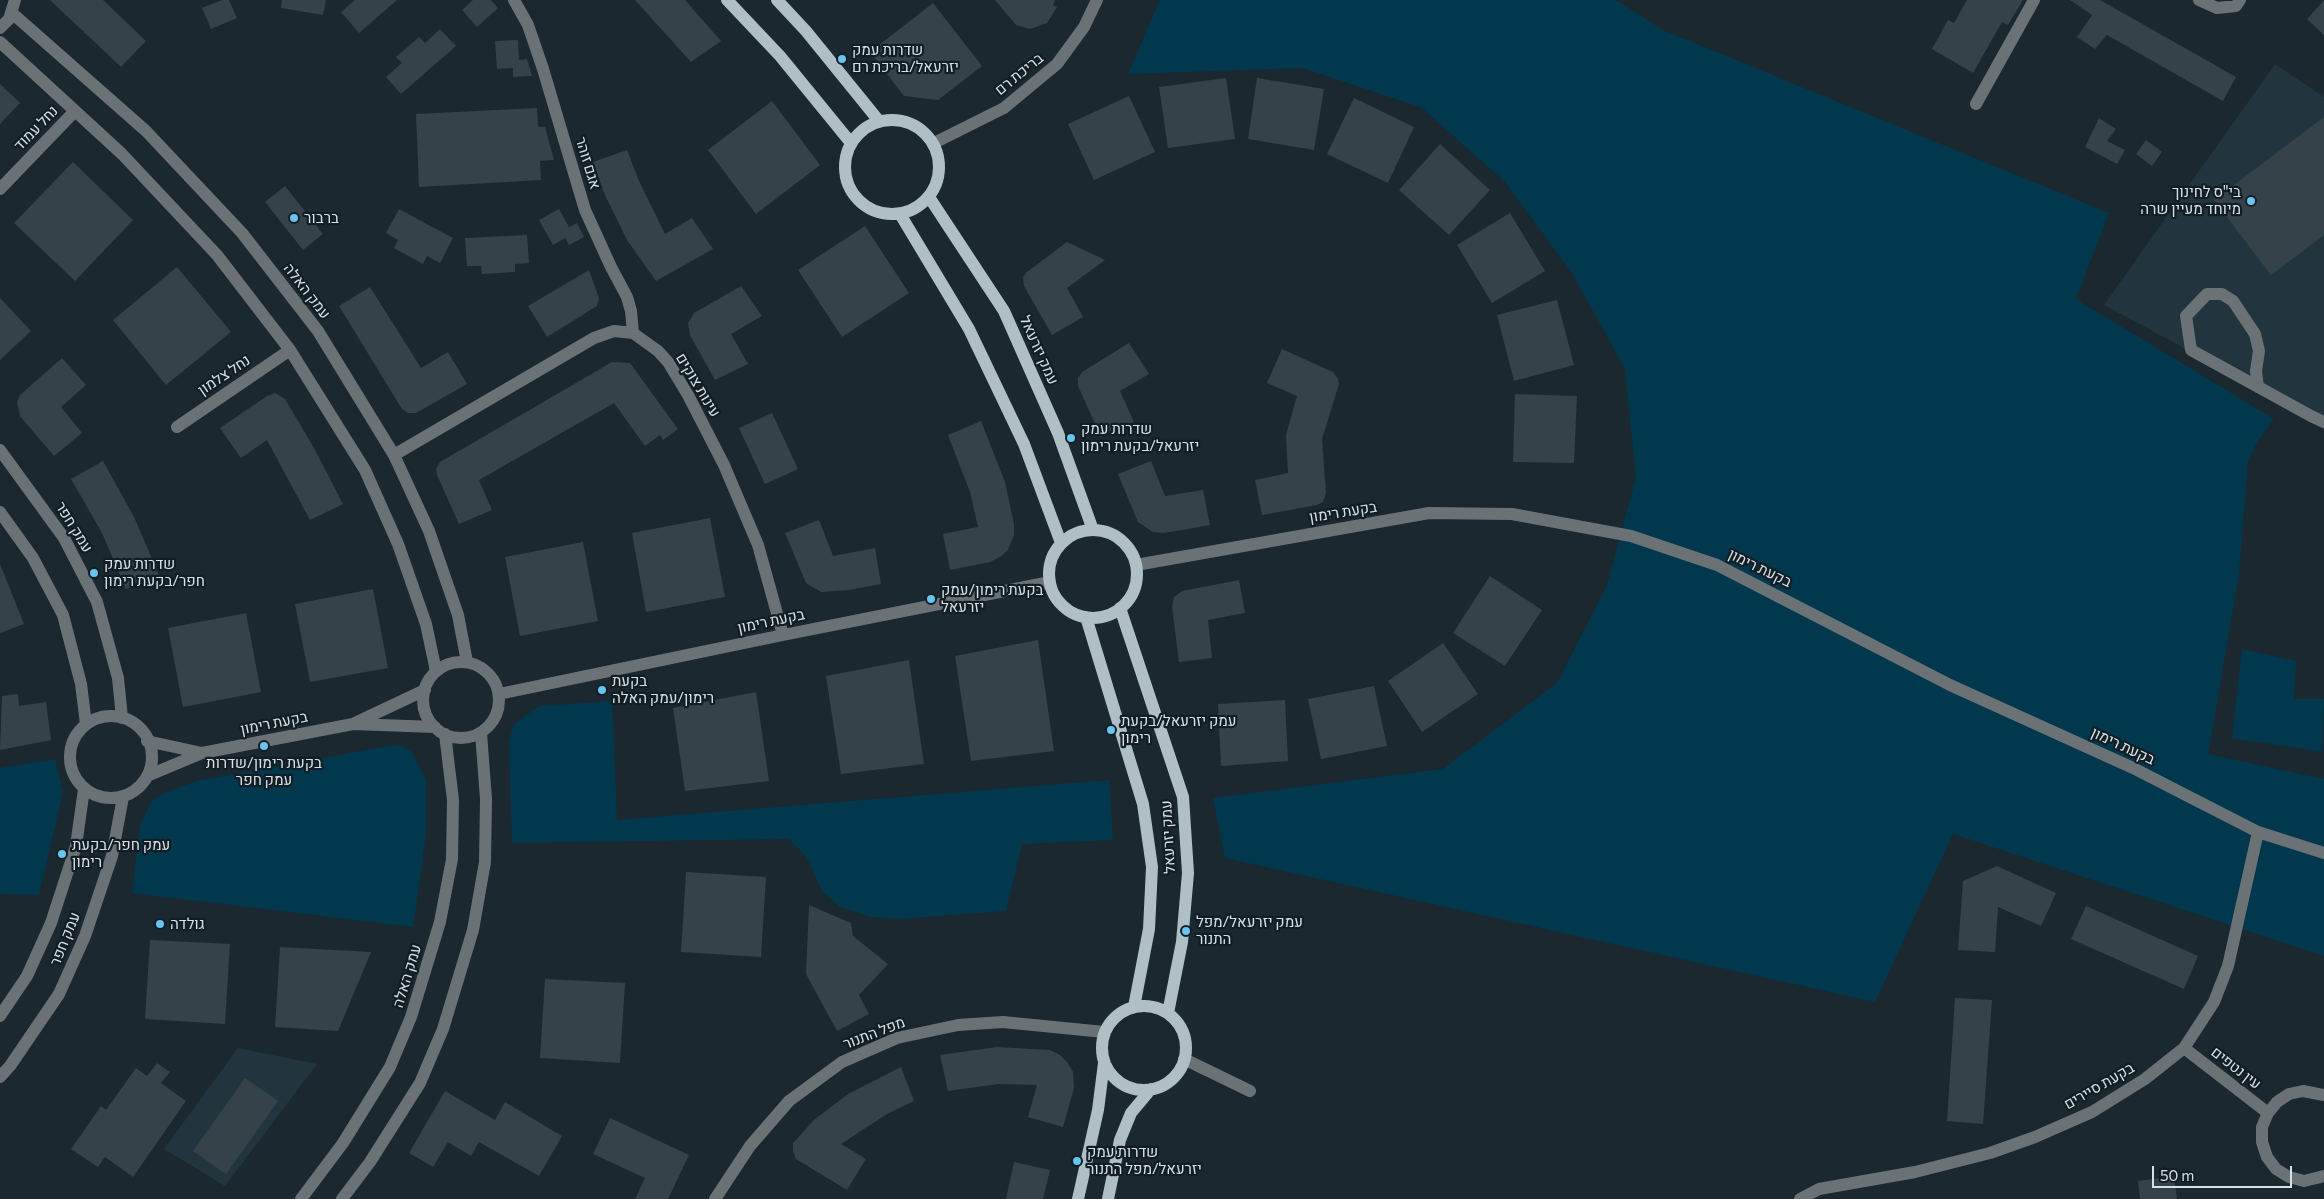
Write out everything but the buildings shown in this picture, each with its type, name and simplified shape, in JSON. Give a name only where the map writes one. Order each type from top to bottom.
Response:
[{"type":"main road","points":[[727,0],[780,56],[851,143]]},
{"type":"main road","points":[[777,0],[806,31],[879,121]]},
{"type":"main road","points":[[891,119],[910,123],[926,133],[934,143],[939,156],[940,171],[936,185],[929,197],[916,208],[900,214],[886,214],[862,204],[848,182],[845,169],[846,155],[851,143],[863,130],[879,121],[891,119]]},
{"type":"main road","name":"עמק יזרעאל","points":[[929,197],[1004,311],[1058,432],[1093,530]]},
{"type":"main road","points":[[900,214],[969,329],[1024,444],[1061,543]]},
{"type":"main road","points":[[1093,530],[1103,531],[1121,540],[1133,556],[1136,565],[1136,577],[1134,589],[1120,608],[1104,616],[1086,617],[1066,609],[1059,602],[1050,582],[1050,561],[1061,543],[1076,533],[1093,530]]},
{"type":"main road","name":"עמק יזרעאל","points":[[1120,608],[1184,797],[1188,873],[1182,942],[1168,1013]]},
{"type":"main road","name":"עמק יזרעאל","points":[[1086,617],[1143,804],[1152,866],[1149,929],[1134,1007]]},
{"type":"main road","points":[[1078,1199],[1098,1110],[1104,1063],[1102,1042],[1104,1032],[1116,1016],[1134,1007],[1151,1006],[1168,1013],[1181,1029],[1186,1049],[1184,1059],[1172,1079],[1151,1089],[1131,1113],[1120,1140],[1108,1199]]},
{"type":"main road","points":[[1104,1063],[1122,1084],[1136,1089],[1151,1089]]},
{"type":"street","name":"אגם זוהר","points":[[514,0],[528,26],[544,69],[585,210],[610,267],[627,297],[631,311],[633,333]]},
{"type":"street","name":"בריכת רם","points":[[934,143],[1004,108],[1057,64],[1084,27],[1097,0]]},
{"type":"street","points":[[1976,104],[2034,0]]},
{"type":"street","points":[[2199,0],[2217,8],[2236,6],[2240,0]]},
{"type":"street","points":[[0,28],[13,6]]},
{"type":"street","name":"עמק האלה","points":[[13,6],[146,131],[242,234],[318,331],[394,455],[429,531],[458,615],[468,662]]},
{"type":"street","points":[[0,42],[122,154],[217,255],[290,350],[364,470],[398,544],[426,624],[436,671]]},
{"type":"street","name":"נחל עמוד","points":[[0,189],[75,112]]},
{"type":"street","points":[[2258,386],[2256,371],[2259,351],[2255,334],[2233,301],[2222,294],[2207,294],[2186,316],[2191,350],[2324,422]]},
{"type":"street","points":[[394,455],[594,338],[614,331],[633,333]]},
{"type":"street","name":"עינות צוקים","points":[[633,333],[658,351],[668,362],[688,395],[724,465],[758,545],[783,634]]},
{"type":"street","name":"נחל צלמון","points":[[177,427],[290,350]]},
{"type":"street","name":"עמק חפר","points":[[0,450],[64,538],[97,602],[118,678],[122,718]]},
{"type":"street","points":[[0,512],[33,558],[63,615],[81,684],[86,724]]},
{"type":"street","name":"בקעת רימון","points":[[1136,565],[1429,513],[1512,514],[1631,536],[1717,565],[1950,685],[2133,768],[2258,832],[2324,853]]},
{"type":"street","name":"בקעת רימון","points":[[499,694],[783,634],[1050,582]]},
{"type":"street","points":[[468,662],[477,665],[492,677],[499,694],[499,706],[490,726],[481,733],[463,738],[440,731],[426,715],[423,706],[424,690],[436,671],[451,663],[468,662]]},
{"type":"street","name":"בקעת רימון","points":[[147,776],[202,753],[353,724],[424,690]]},
{"type":"street","points":[[109,716],[122,718],[134,723],[148,741],[151,763],[147,776],[137,788],[123,796],[109,798],[96,796],[84,789],[74,774],[70,756],[72,744],[77,733],[86,724],[97,718],[109,716]]},
{"type":"street","name":"בקעת רימון","points":[[353,724],[440,731]]},
{"type":"street","name":"עמק האלה","points":[[302,1199],[343,1143],[390,1067],[417,998],[440,922],[452,859],[453,800],[440,731]]},
{"type":"street","points":[[342,1199],[370,1162],[420,1083],[443,1028],[473,930],[485,862],[486,798],[481,733]]},
{"type":"street","name":"בקעת רימון","points":[[148,741],[202,753]]},
{"type":"street","name":"עמק חפר","points":[[0,1016],[27,976],[51,923],[76,846],[84,789]]},
{"type":"street","name":"עמק חפר","points":[[0,1077],[10,1066],[60,994],[86,936],[112,856],[123,796]]},
{"type":"street","name":"בקעת סיירים","points":[[1800,1199],[1819,1189],[1916,1172],[1990,1153],[2035,1137],[2092,1112],[2146,1079],[2184,1048],[2214,1002],[2228,966],[2258,832]]},
{"type":"street","name":"מפל התנור","points":[[715,1199],[750,1146],[789,1101],[842,1062],[897,1038],[958,1025],[1003,1022],[1104,1032]]},
{"type":"street","name":"עין נטפים","points":[[2184,1048],[2268,1113]]},
{"type":"street","points":[[1184,1059],[1250,1091]]},
{"type":"street","points":[[2324,1095],[2303,1091],[2289,1094],[2277,1102],[2268,1113],[2262,1127],[2262,1142],[2267,1157],[2276,1169],[2289,1177],[2304,1181],[2324,1176]]},
{"type":"shaded area","points":[[1160,0],[1616,0],[1663,30],[2109,213],[2076,299],[2274,419],[2255,445],[2248,462],[2239,574],[2208,754],[2324,779],[2324,956],[1953,834],[1875,1002],[1225,858],[1213,798],[1443,769],[1557,683],[1607,585],[1636,477],[1625,369],[1572,273],[1504,181],[1422,108],[1302,68],[1128,74]]},
{"type":"shaded area","name":"בי\"ס לחינוך מיוחד מעיין שרה","points":[[2275,64],[2324,97],[2324,419],[2322,422],[2104,305]]},
{"type":"shaded area","points":[[2242,649],[2296,661],[2294,699],[2324,699],[2322,752],[2232,738]]},
{"type":"shaded area","points":[[612,701],[617,820],[1109,780],[1113,840],[1022,844],[1006,911],[898,919],[872,917],[840,907],[822,891],[806,856],[789,839],[512,843],[509,741],[514,724],[539,706]]},
{"type":"shaded area","points":[[394,745],[402,746],[412,752],[426,780],[426,835],[413,927],[132,893],[140,825],[152,801],[162,794],[196,781]]},
{"type":"shaded area","points":[[55,759],[63,792],[39,895],[0,894],[0,768]]},
{"type":"shaded area","points":[[238,1048],[317,1064],[225,1186],[164,1149]]},
{"type":"place","name":"שדרות עמק יזרעאל/בריכת רם","points":[[842,59]]},
{"type":"place","name":"בי\"ס לחינוך מיוחד מעיין שרה","points":[[2251,201]]},
{"type":"place","name":"ברבור","points":[[294,218]]},
{"type":"place","name":"שדרות עמק יזרעאל/בקעת רימון","points":[[1071,438]]},
{"type":"place","name":"שדרות עמק חפר/בקעת רימון","points":[[94,573]]},
{"type":"place","name":"בקעת רימון/עמק יזרעאל","points":[[931,599]]},
{"type":"place","name":"בקעת רימון/עמק האלה","points":[[602,690]]},
{"type":"place","name":"עמק יזרעאל/בקעת רימון","points":[[1111,730]]},
{"type":"place","name":"בקעת רימון/שדרות עמק חפר","points":[[264,746]]},
{"type":"place","name":"עמק חפר/בקעת רימון","points":[[62,854]]},
{"type":"place","name":"גולדה","points":[[160,924]]},
{"type":"place","name":"עמק יזרעאל/מפל התנור","points":[[1186,931]]},
{"type":"place","name":"שדרות עמק יזרעאל/מפל התנור","points":[[1077,1161]]}]
